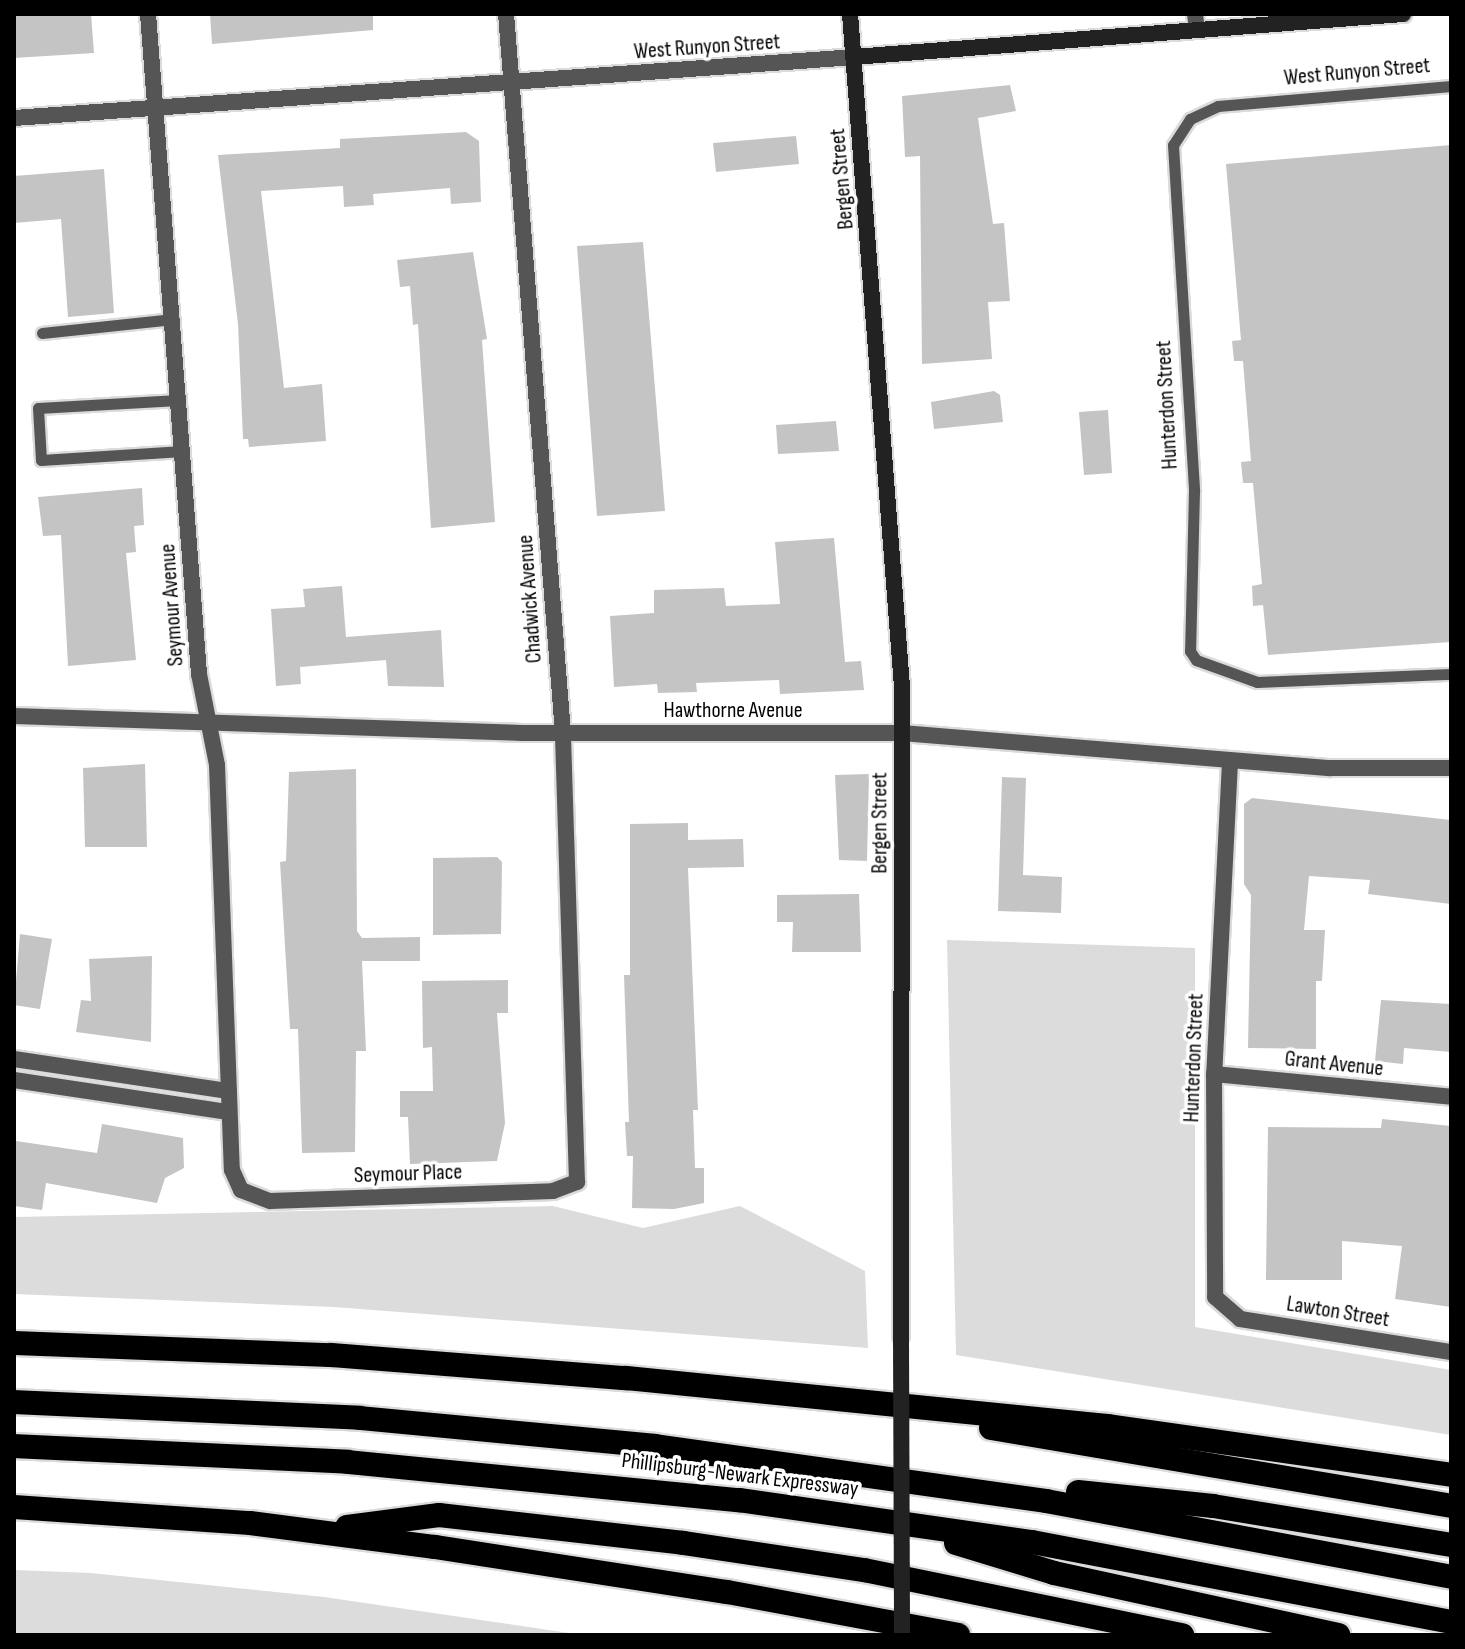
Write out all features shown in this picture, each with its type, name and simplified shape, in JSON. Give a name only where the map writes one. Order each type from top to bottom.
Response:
[{"type":"highway","points":[[14,1343],[430,1362],[1108,1426],[1451,1475]]},
{"type":"highway","points":[[807,1397],[1451,1506]]},
{"type":"highway","name":"Phillipsburg-Newark Expressway","points":[[14,1402],[360,1418],[797,1464],[1046,1501],[1451,1577]]},
{"type":"highway","name":"Phillipsburg-Newark Expressway","points":[[14,1446],[375,1464],[866,1516],[1451,1622]]},
{"type":"highway","points":[[797,1464],[1177,1502],[1451,1545]]},
{"type":"highway","points":[[14,1507],[313,1531],[628,1575],[958,1635]]},
{"type":"highway","points":[[313,1531],[439,1515],[601,1532],[864,1570],[1182,1635]]},
{"type":"highway","points":[[866,1516],[1054,1573],[1338,1635]]},
{"type":"main road","name":"Bergen Street","points":[[850,14],[899,629],[902,733],[902,1635]]},
{"type":"main road","name":"West Runyon Street","points":[[854,57],[1196,22],[1403,14]]},
{"type":"street","name":"Seymour Avenue","points":[[148,14],[199,674],[217,765],[232,1170],[241,1190]]},
{"type":"street","name":"Chadwick Avenue","points":[[506,14],[563,733],[577,1182]]},
{"type":"street","name":"West Runyon Street","points":[[14,118],[854,57]]},
{"type":"street","name":"Hawthorne Avenue","points":[[14,716],[563,733],[902,733],[1230,762],[1451,768]]},
{"type":"street","name":"Hunterdon Street","points":[[1221,1307],[1213,1283],[1214,1074],[1230,762]]},
{"type":"street","points":[[14,1059],[229,1091]]},
{"type":"street","name":"Grant Avenue","points":[[1214,1074],[1451,1097]]},
{"type":"street","points":[[14,1080],[229,1112]]},
{"type":"street","name":"Seymour Place","points":[[241,1190],[253,1198],[286,1201],[553,1191],[577,1182]]},
{"type":"street","name":"Lawton Street","points":[[1221,1307],[1240,1319],[1451,1352]]},
{"type":"lane","name":"West Runyon Street","points":[[1218,106],[1451,86]]},
{"type":"lane","name":"Hunterdon Street","points":[[1218,106],[1190,119],[1173,145],[1194,491],[1190,651],[1196,660],[1257,682],[1451,674]]},
{"type":"lane","points":[[42,333],[173,319]]},
{"type":"lane","points":[[178,400],[38,408],[41,460],[183,451]]},
{"type":"shaded area","points":[[947,940],[1195,948],[1195,1327],[1451,1370],[1451,1435],[956,1355]]},
{"type":"shaded area","points":[[553,1206],[643,1228],[740,1206],[865,1271],[868,1348],[334,1307],[14,1294],[14,1217]]},
{"type":"shaded area","points":[[14,1570],[91,1573],[324,1597],[583,1635],[14,1635]]},
{"type":"building","points":[[14,14],[91,14],[94,53],[14,58]]},
{"type":"building","points":[[210,14],[373,14],[373,30],[212,44]]},
{"type":"building","points":[[1010,85],[1016,111],[978,118],[993,224],[1004,223],[1010,301],[988,302],[992,359],[922,364],[920,156],[905,157],[902,96]]},
{"type":"building","points":[[466,132],[479,141],[481,202],[451,204],[450,188],[373,194],[374,205],[344,207],[343,186],[261,191],[284,388],[322,384],[326,441],[249,447],[248,439],[243,439],[238,324],[218,155],[340,148],[340,139]]},
{"type":"building","points":[[796,136],[799,164],[716,172],[713,143]]},
{"type":"building","points":[[1451,145],[1451,642],[1268,655],[1263,605],[1253,606],[1252,586],[1262,584],[1253,483],[1243,483],[1241,462],[1251,461],[1243,361],[1234,361],[1232,341],[1241,340],[1226,164]]},
{"type":"building","points":[[104,169],[114,313],[68,317],[61,219],[14,223],[14,176]]},
{"type":"building","points":[[643,242],[665,511],[597,516],[577,246]]},
{"type":"building","points":[[473,252],[487,339],[482,340],[495,522],[431,528],[418,324],[413,325],[410,286],[400,287],[397,260]]},
{"type":"building","points":[[994,391],[1000,395],[1003,422],[934,429],[931,402]]},
{"type":"building","points":[[1108,410],[1112,473],[1084,475],[1079,412]]},
{"type":"building","points":[[836,421],[839,451],[778,454],[776,425]]},
{"type":"building","points":[[142,488],[144,525],[134,526],[136,552],[126,553],[136,660],[68,666],[61,535],[43,536],[38,497]]},
{"type":"building","points":[[834,538],[845,662],[861,661],[864,690],[780,694],[779,680],[696,683],[697,692],[658,693],[657,684],[614,687],[610,616],[654,613],[654,590],[724,588],[726,606],[780,604],[775,542]]},
{"type":"building","points":[[342,586],[346,637],[441,630],[444,687],[388,686],[386,660],[300,667],[301,684],[276,686],[271,609],[305,607],[303,589]]},
{"type":"building","points":[[145,764],[147,847],[85,847],[83,768]]},
{"type":"building","points":[[356,769],[357,931],[362,938],[420,937],[420,961],[362,961],[366,1051],[356,1051],[355,1152],[302,1153],[298,1029],[290,1029],[280,862],[286,861],[289,772]]},
{"type":"building","points":[[869,774],[867,861],[839,860],[835,775]]},
{"type":"building","points":[[1002,777],[1026,778],[1023,875],[1062,877],[1061,913],[998,911]]},
{"type":"building","points":[[1252,798],[1451,820],[1451,904],[1368,894],[1370,880],[1309,876],[1304,930],[1325,930],[1322,981],[1316,981],[1316,1049],[1248,1048],[1251,895],[1244,884],[1244,804]]},
{"type":"building","points":[[688,823],[688,840],[743,839],[744,867],[688,868],[698,1110],[693,1110],[695,1168],[704,1168],[704,1203],[674,1209],[632,1208],[633,1156],[627,1156],[625,1122],[629,1122],[624,975],[630,975],[630,824]]},
{"type":"building","points":[[497,857],[502,862],[501,934],[433,935],[433,858]]},
{"type":"building","points":[[859,894],[861,952],[792,952],[793,922],[777,922],[777,895]]},
{"type":"building","points":[[20,934],[52,939],[40,1009],[14,1005]]},
{"type":"building","points":[[152,956],[151,1042],[76,1032],[81,1000],[91,1001],[89,959]]},
{"type":"building","points":[[508,980],[508,1013],[497,1013],[505,1123],[497,1161],[410,1164],[408,1117],[400,1117],[400,1091],[433,1091],[432,1047],[423,1048],[422,981]]},
{"type":"building","points":[[1381,1000],[1451,1004],[1451,1052],[1404,1048],[1403,1064],[1375,1061]]},
{"type":"building","points":[[1382,1119],[1451,1126],[1451,1307],[1395,1299],[1402,1246],[1342,1241],[1342,1280],[1266,1280],[1268,1127],[1381,1128]]},
{"type":"building","points":[[102,1124],[183,1138],[184,1168],[165,1178],[157,1203],[46,1183],[42,1210],[14,1206],[16,1141],[97,1153]]}]
